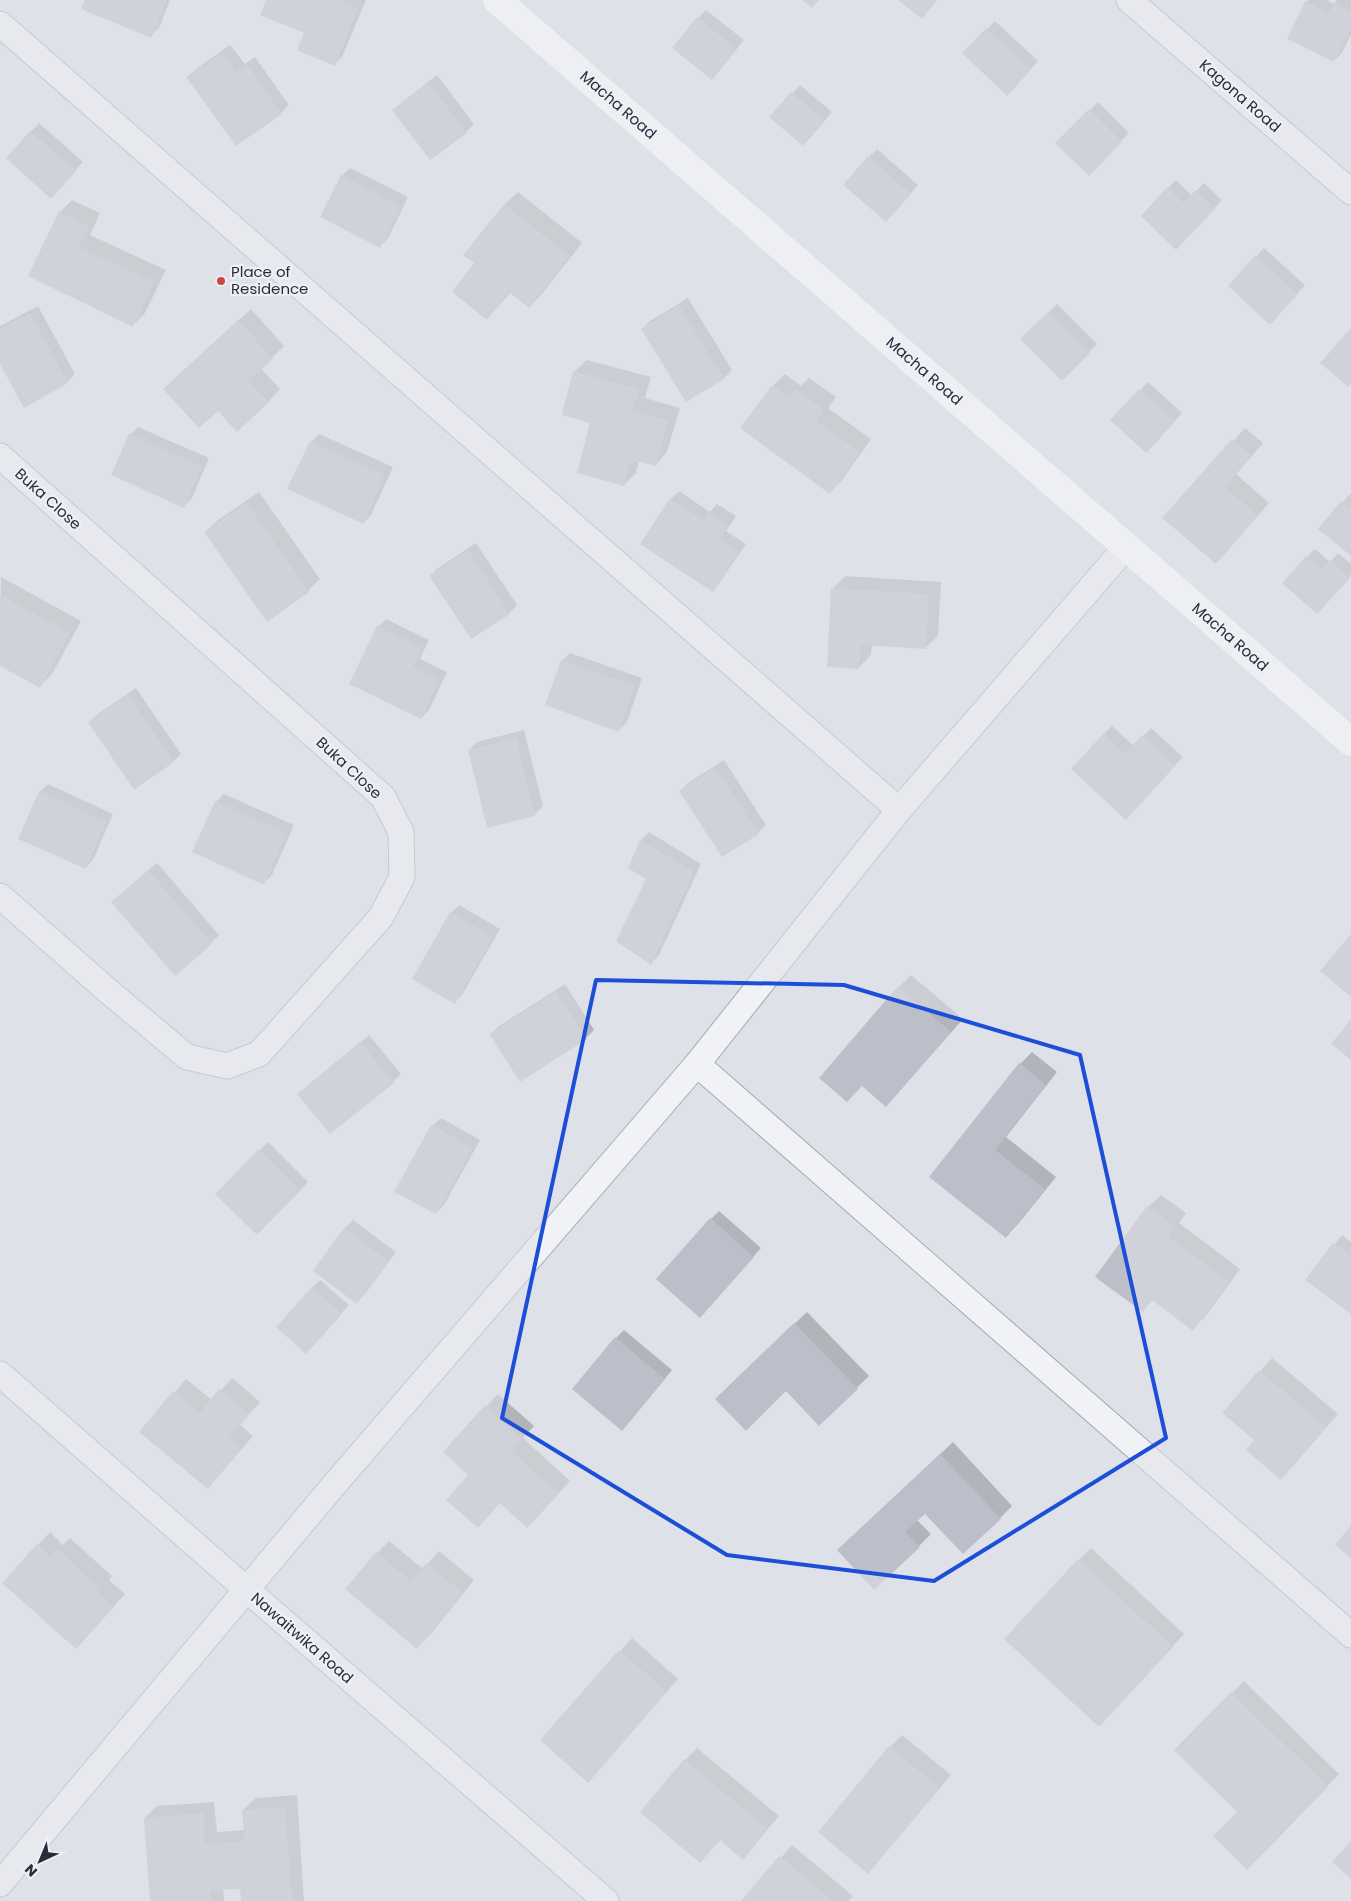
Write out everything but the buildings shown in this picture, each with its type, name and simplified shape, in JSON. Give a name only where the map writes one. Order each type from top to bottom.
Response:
[{"type":"main road","name":"Macha Road","points":[[497,0],[1351,742]]},
{"type":"street","name":"Kagona Road","points":[[1129,0],[1351,192]]},
{"type":"street","points":[[0,24],[899,810]]},
{"type":"street","name":"Buka Close","points":[[0,456],[382,797],[401,832],[402,877],[381,917],[259,1054],[227,1066],[188,1057],[108,991],[0,896]]},
{"type":"street","points":[[0,1884],[246,1589],[697,1064],[899,810],[1126,547]]},
{"type":"street","points":[[697,1064],[1351,1635]]},
{"type":"street","name":"Nawaitwika Road","points":[[0,1374],[606,1901]]},
{"type":"highlighted area","points":[[596,980],[844,985],[1080,1055],[1166,1438],[934,1581],[727,1555],[502,1418]]},
{"type":"place","name":"Place of Residence","points":[[221,281]]}]
